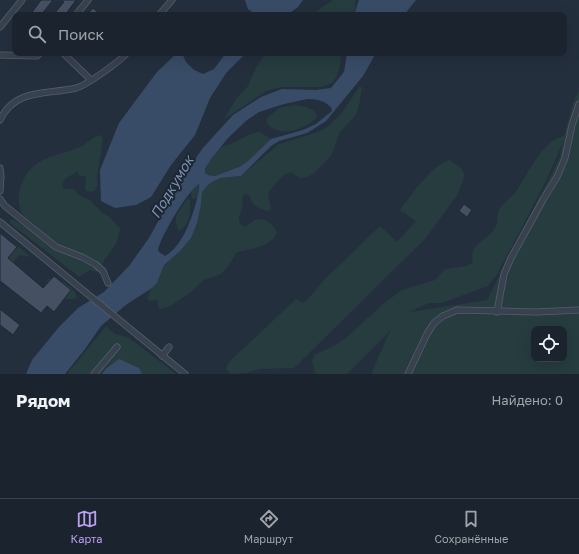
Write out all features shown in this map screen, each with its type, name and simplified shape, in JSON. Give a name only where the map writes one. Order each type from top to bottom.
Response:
[{"type":"street","points":[[12,12],[22,0]]},
{"type":"street","points":[[78,12],[88,0]]},
{"type":"street","points":[[162,12],[172,0]]},
{"type":"street","points":[[0,27],[12,12]]},
{"type":"street","points":[[0,55],[12,55]]},
{"type":"street","points":[[66,56],[91,80]]},
{"type":"street","points":[[0,120],[8,107],[16,101],[28,95],[77,88],[91,80],[123,56]]},
{"type":"street","points":[[496,312],[504,274],[511,258],[557,177],[565,158],[572,125],[579,104]]},
{"type":"street","points":[[0,168],[2,176],[0,191]]},
{"type":"street","points":[[0,199],[5,206],[56,247],[82,257],[95,264],[103,271],[108,282]]},
{"type":"street","points":[[0,223],[185,374]]},
{"type":"street","points":[[408,374],[434,322],[457,310],[496,312],[579,310]]},
{"type":"street","points":[[94,374],[117,347]]},
{"type":"street","points":[[162,356],[169,347]]},
{"type":"green space","points":[[333,0],[356,0],[354,12],[315,12]]},
{"type":"green space","points":[[264,56],[341,56],[340,66],[336,78],[332,83],[322,87],[281,87],[266,91],[224,119],[236,99],[248,86],[256,67]]},
{"type":"green space","points":[[359,87],[362,87],[356,115],[340,132],[331,156],[313,174],[300,178],[291,172],[287,173],[275,184],[268,194],[271,209],[268,211],[262,210],[256,206],[247,194],[242,197],[243,204],[239,216],[239,222],[244,227],[257,219],[267,221],[274,227],[277,233],[274,237],[260,247],[237,252],[221,274],[204,280],[187,295],[170,306],[160,309],[158,307],[157,300],[150,301],[147,298],[152,288],[157,283],[164,265],[179,252],[201,204],[202,192],[210,183],[220,178],[241,176],[279,144],[326,128],[341,114]]},
{"type":"green space","points":[[579,90],[579,374],[371,374],[390,331],[347,374],[316,374],[312,362],[314,355],[334,346],[347,337],[383,304],[402,290],[435,280],[445,269],[467,266],[473,262],[473,250],[495,228],[500,208],[517,190],[531,166],[549,144],[564,136],[573,103]],"holes":[[[563,142],[559,159],[487,300],[410,312],[428,303],[442,303],[488,286],[497,274],[521,229],[547,179]]]},
{"type":"green space","points":[[294,105],[311,109],[318,117],[296,130],[290,131],[278,131],[268,125],[267,118],[279,108]]},
{"type":"green space","points":[[260,132],[271,139],[248,161],[239,167],[215,176],[205,173],[211,159],[223,146]]},
{"type":"green space","points":[[101,135],[103,138],[97,178],[98,185],[94,191],[87,192],[85,189],[86,177],[79,175],[78,171],[65,179],[62,185],[64,189],[74,189],[79,195],[91,201],[104,214],[110,217],[120,229],[116,244],[98,271],[90,270],[79,277],[10,223],[10,219],[33,231],[38,230],[35,224],[24,217],[19,204],[19,191],[27,174],[32,167],[39,162],[80,147],[95,137]]},
{"type":"green space","points":[[449,160],[461,168],[465,175],[458,194],[425,239],[294,368],[259,369],[246,373],[231,374],[226,369],[229,362],[296,299],[303,303],[308,299],[324,280],[380,226],[397,242],[416,221],[400,210],[429,174],[442,163]]},
{"type":"green space","points":[[199,184],[197,198],[194,199],[192,198],[191,192]]},
{"type":"green space","points":[[187,199],[190,200],[188,222],[179,231],[176,222],[177,214]]},
{"type":"green space","points":[[9,242],[15,244],[31,257],[19,255],[13,262],[8,262],[10,248]]},
{"type":"green space","points":[[56,278],[72,289],[77,298],[64,299],[45,290],[48,279]]},
{"type":"green space","points":[[106,326],[115,334],[128,337],[176,374],[67,374]]},
{"type":"water","points":[[245,0],[303,0],[298,7],[291,12],[252,12],[248,9]]},
{"type":"water","points":[[359,0],[416,0],[406,12],[355,12]]},
{"type":"water","points":[[174,56],[183,56],[186,62],[194,70],[203,74],[214,69],[224,56],[243,56],[226,73],[210,98],[195,135],[171,165],[151,197],[136,205],[115,208],[101,201],[100,170],[119,123],[157,72]]},
{"type":"water","points":[[347,56],[374,56],[363,76],[326,121],[307,133],[279,141],[271,146],[241,176],[220,178],[210,183],[202,192],[197,223],[191,238],[179,252],[164,265],[157,283],[152,288],[127,304],[101,326],[65,374],[26,374],[32,360],[59,327],[78,308],[104,292],[129,266],[149,238],[177,187],[202,149],[233,115],[261,97],[282,89],[316,90],[331,88],[344,72]],"holes":[[[307,99],[323,101],[331,107],[332,111],[316,124],[303,130],[271,139],[248,161],[239,167],[215,176],[205,173],[205,169],[211,159],[228,138],[247,120],[259,112]],[[199,184],[195,206],[186,231],[177,246],[165,256],[159,252],[158,249],[165,233],[182,204]]]},
{"type":"water","points":[[119,359],[139,368],[142,374],[102,374]]},
{"type":"building","points":[[41,0],[53,0],[43,12],[32,12]]},
{"type":"building","points":[[61,0],[76,0],[67,12],[56,12],[64,2]]},
{"type":"building","points":[[93,8],[98,12],[90,12]]},
{"type":"building","points":[[464,204],[472,210],[467,217],[459,211]]},
{"type":"building","points":[[0,233],[17,247],[8,258],[43,288],[54,276],[71,290],[54,312],[47,306],[41,313],[0,281]]},
{"type":"building","points":[[0,309],[20,325],[13,335],[0,325]]},
{"type":"water label","name":"Подкумок","points":[[172,187]]}]
